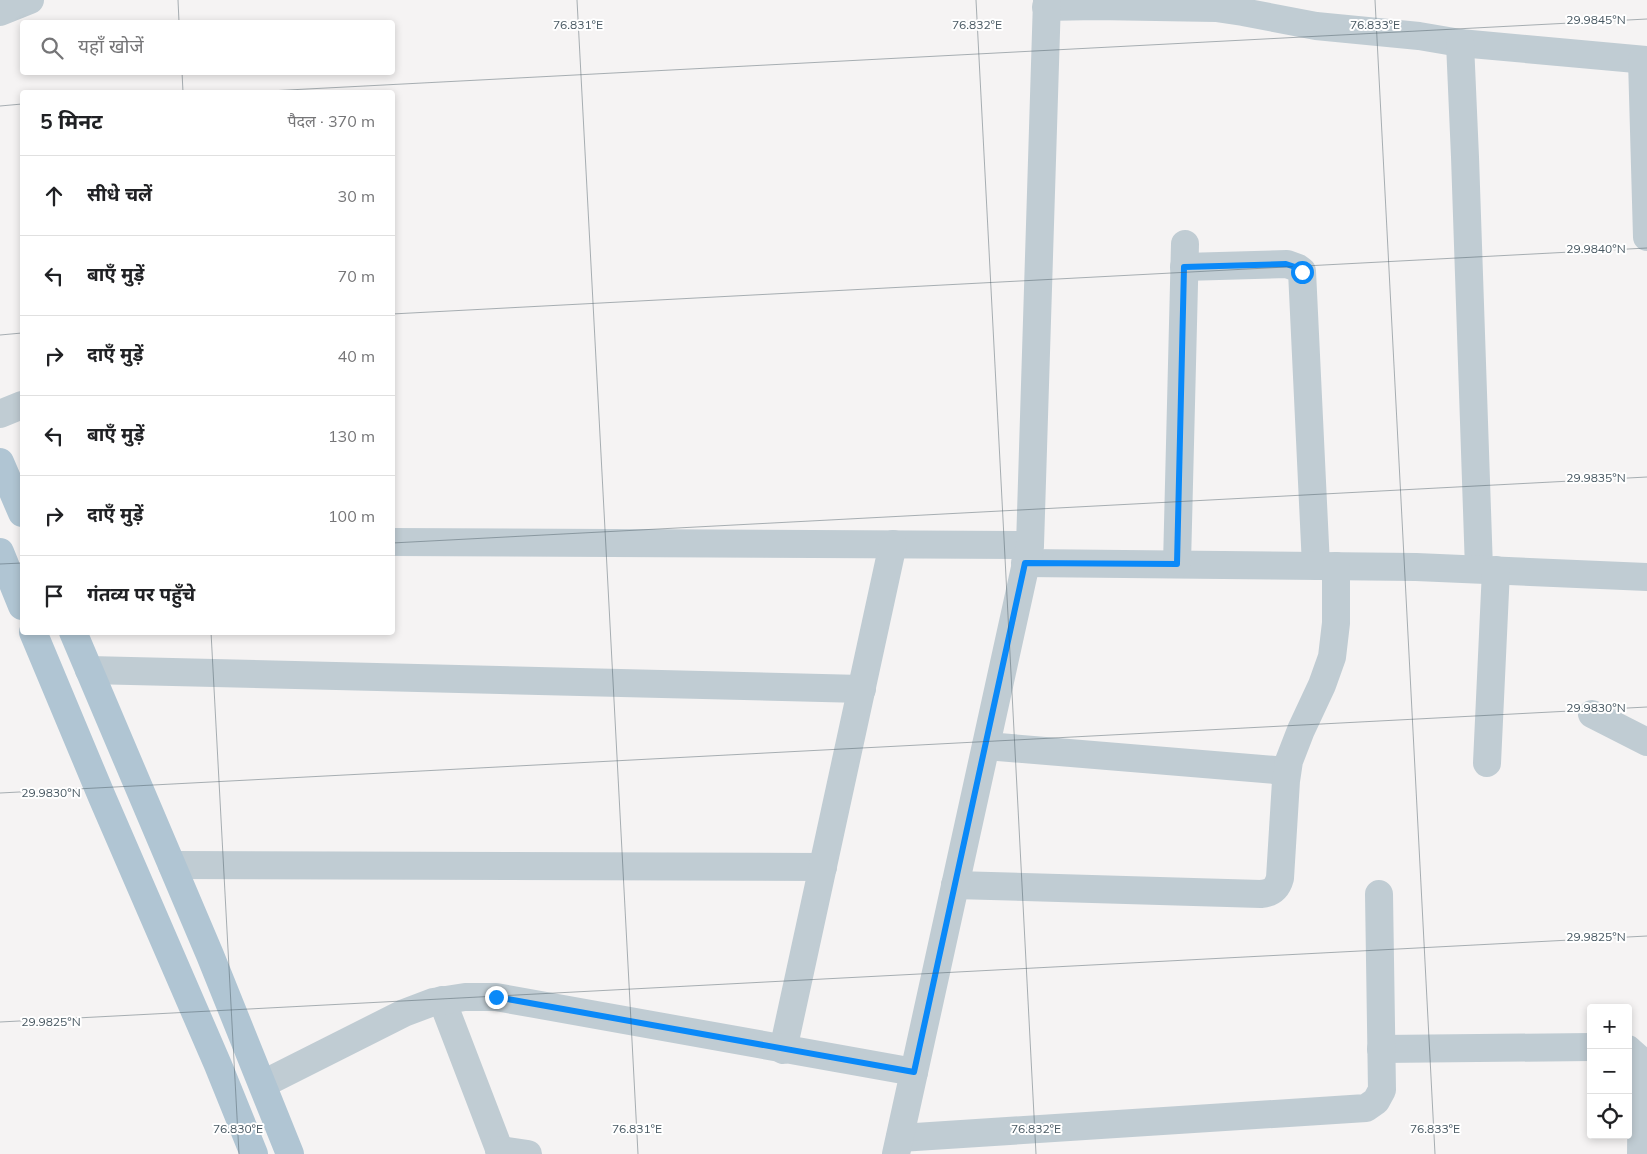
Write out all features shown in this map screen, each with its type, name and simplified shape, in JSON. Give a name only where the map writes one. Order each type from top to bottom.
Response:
[{"type":"main road","points":[[0,462],[20,508]]},
{"type":"main road","points":[[0,552],[20,601]]},
{"type":"main road","points":[[34,635],[254,1154]]},
{"type":"main road","points":[[74,635],[172,865],[290,1154]]},
{"type":"street","points":[[0,12],[30,0]]},
{"type":"street","points":[[1379,894],[1382,1090],[1376,1101],[1366,1108],[898,1146],[1028,554],[1046,4],[1216,8],[1316,26],[1419,36],[1460,43],[1644,60],[1647,237]]},
{"type":"street","points":[[1460,43],[1488,569],[1487,763]]},
{"type":"street","points":[[955,885],[1261,894],[1270,893],[1278,887],[1287,771],[1301,730],[1322,685],[1332,657],[1336,623],[1326,566],[1302,272],[1298,268],[1286,264],[1184,255],[1177,564]]},
{"type":"street","points":[[0,414],[20,406]]},
{"type":"street","points":[[395,542],[893,544],[1177,564],[1488,569],[1647,576]]},
{"type":"street","points":[[783,1050],[893,544]]},
{"type":"street","points":[[89,670],[862,689]]},
{"type":"street","points":[[1592,714],[1647,742]]},
{"type":"street","points":[[986,746],[1287,771]]},
{"type":"street","points":[[172,865],[823,868]]},
{"type":"street","points":[[263,1084],[404,1013],[432,1002],[465,997],[496,997],[914,1072]]},
{"type":"street","points":[[442,1000],[500,1152],[528,1154]]},
{"type":"street","points":[[1381,1049],[1587,1046]]},
{"type":"street","points":[[1632,1053],[1639,1059],[1642,1071],[1641,1154]]},
{"type":"route","points":[[496,997],[914,1072],[1025,563],[1177,564],[1184,267],[1286,264],[1298,268],[1302,272]]}]
